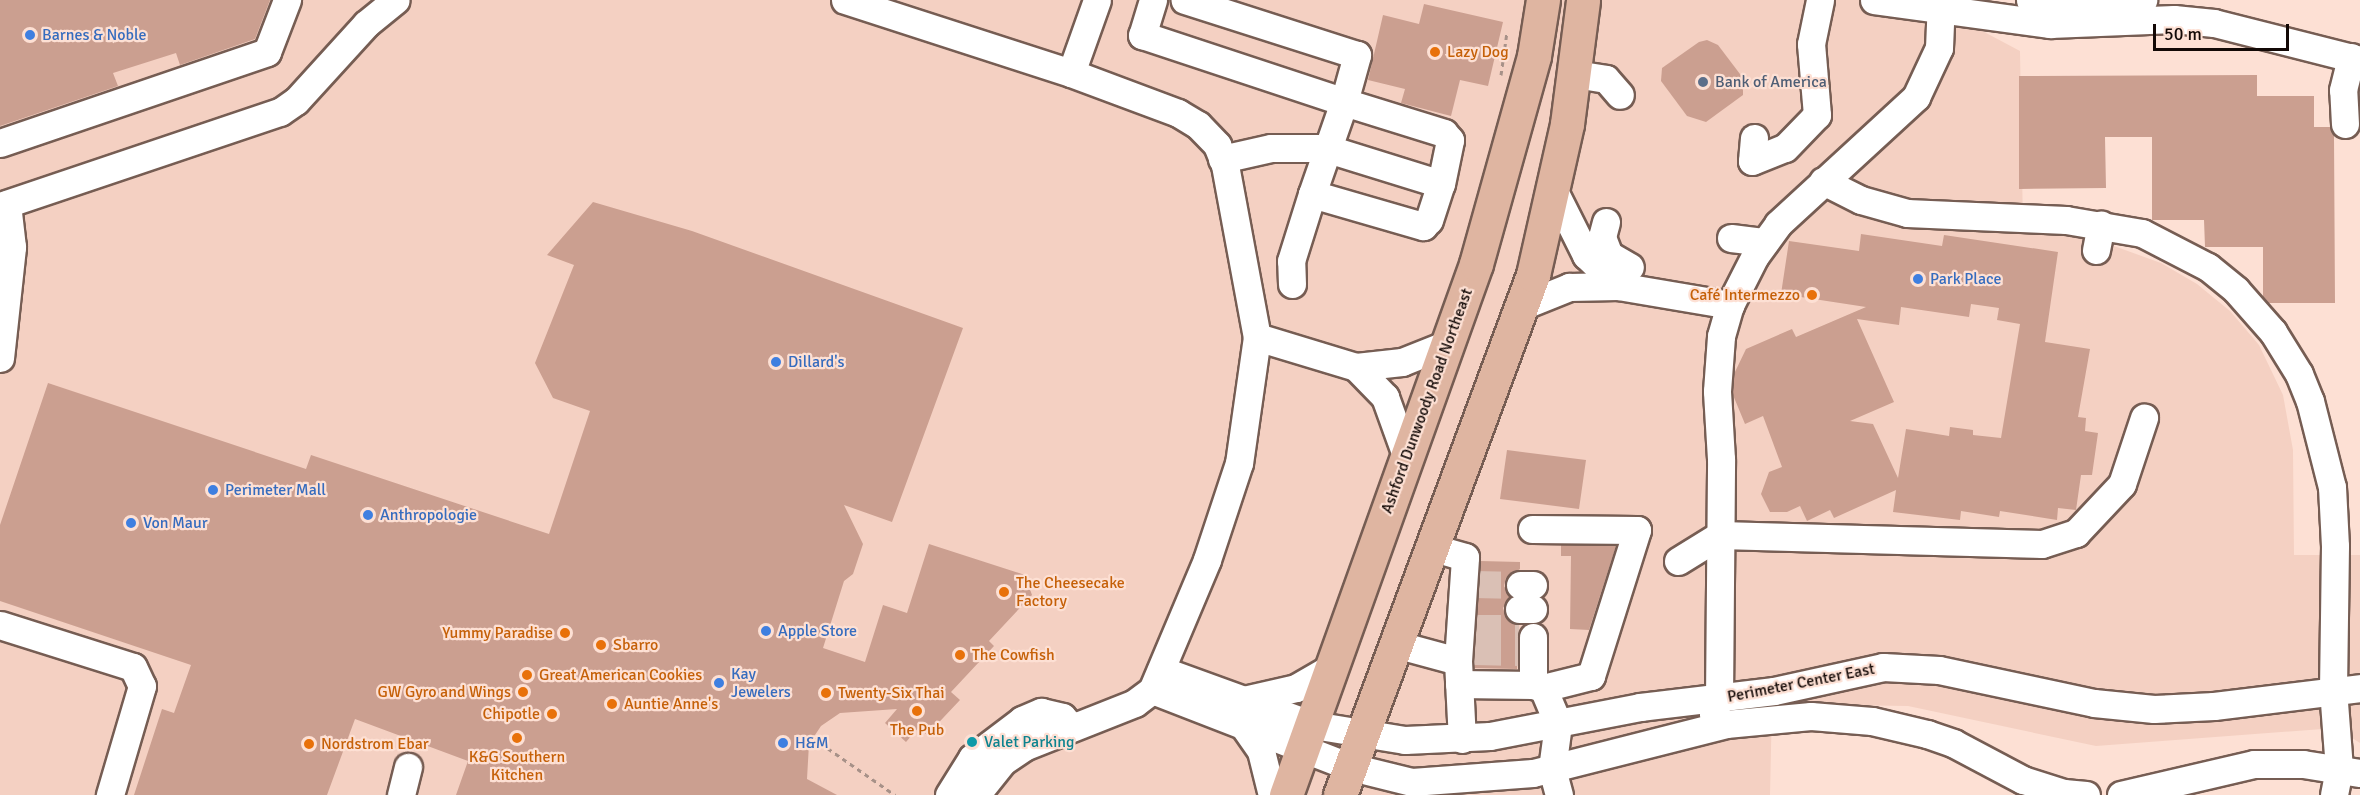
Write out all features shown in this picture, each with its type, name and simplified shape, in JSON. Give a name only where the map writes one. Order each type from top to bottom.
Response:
[{"type":"main road","points":[[1346,781],[1522,306],[1554,191],[1586,6]]},
{"type":"main road","name":"Ashford Dunwoody Road Northeast","points":[[1286,795],[1334,666],[1490,219],[1535,9]]},
{"type":"street","points":[[0,143],[267,52],[287,0]]},
{"type":"street","points":[[0,358],[12,247],[4,205],[280,112],[296,101],[366,24],[396,0]]},
{"type":"street","points":[[845,0],[1071,73],[1178,113],[1198,125],[1217,145],[1222,159],[1257,337],[1239,463],[1207,560],[1156,680],[1135,703],[1043,737],[1012,754],[976,795]]},
{"type":"street","points":[[1071,73],[1097,0]]},
{"type":"street","points":[[1153,0],[1142,35],[1444,133],[1451,148],[1429,220],[1423,226],[1312,194]]},
{"type":"street","points":[[1185,0],[1357,55],[1344,102],[1325,148],[1291,261],[1292,284]]},
{"type":"street","points":[[1754,138],[1752,162],[1785,148],[1816,115],[1811,44],[1820,0]]},
{"type":"street","points":[[1874,0],[1940,4],[2011,19],[2065,25],[2174,20],[2214,23],[2355,58],[2343,90],[2345,124]]},
{"type":"street","points":[[2030,0],[2078,0]]},
{"type":"street","points":[[2011,19],[2143,0]]},
{"type":"street","points":[[1683,735],[1708,721],[1719,699],[1720,535],[1717,391],[1721,336],[1730,305],[1765,242],[1800,200],[1916,97],[1939,48],[1940,4]]},
{"type":"street","points":[[1575,74],[1606,79],[1620,95]]},
{"type":"street","points":[[1222,159],[1271,148],[1325,148],[1441,184]]},
{"type":"street","points":[[1823,181],[1861,200],[1907,213],[2099,237],[2160,240],[2208,267],[2255,310],[2299,374],[2319,427],[2331,487],[2335,546],[2332,690],[2350,771],[2334,795]]},
{"type":"street","points":[[1554,191],[1581,249],[1604,277],[1624,276],[1730,305]]},
{"type":"street","points":[[1606,222],[1602,237],[1610,255],[1624,276]]},
{"type":"street","points":[[1731,238],[1765,242]]},
{"type":"street","points":[[1522,306],[1569,287],[1624,276]]},
{"type":"street","points":[[1257,337],[1356,367],[1402,362],[1447,344]]},
{"type":"street","points":[[1356,367],[1385,397],[1406,455]]},
{"type":"street","points":[[1678,561],[1720,535],[2042,544],[2076,533],[2122,484],[2144,418]]},
{"type":"street","points":[[1466,629],[1538,686],[1591,676],[1637,530],[1532,529]]},
{"type":"street","points":[[1431,548],[1465,557],[1466,629],[1462,739]]},
{"type":"street","points":[[1527,621],[1538,686],[1558,724],[1552,769],[1559,795]]},
{"type":"street","points":[[0,625],[133,667],[142,686],[110,795]]},
{"type":"street","points":[[1395,644],[1466,629]]},
{"type":"street","points":[[1243,712],[1296,688],[1334,666]]},
{"type":"street","name":"Perimeter Center East","points":[[1308,736],[1363,736],[1405,740],[1462,739],[1558,724],[1640,707],[1719,699],[1794,687],[1862,669],[1910,666],[2134,708],[2193,708],[2360,688]]},
{"type":"street","points":[[1156,680],[1308,736]]},
{"type":"street","points":[[1719,699],[1728,708],[1760,718]]},
{"type":"street","points":[[949,795],[972,758],[1022,720],[1041,712],[1062,717],[1072,727]]},
{"type":"street","points":[[1243,712],[1261,751],[1272,795]]},
{"type":"street","name":"Perimeter Center East","points":[[1308,736],[1346,781],[1472,780],[1552,769],[1683,735],[1760,718],[1845,718],[1899,727],[1953,743],[2023,780],[2071,794]]},
{"type":"street","points":[[2121,795],[2254,764],[2303,764],[2350,771]]},
{"type":"street","points":[[401,795],[408,766]]},
{"type":"path","points":[[813,738],[895,795]]},
{"type":"shaded area","points":[[0,0],[1924,0],[2020,51],[2023,227],[2078,233],[2161,263],[2197,284],[2230,311],[2259,345],[2283,395],[2293,450],[2294,555],[2360,555],[2360,743],[2336,728],[2096,746],[1908,706],[1772,704],[1770,795],[0,795]]},
{"type":"building","points":[[0,0],[270,0],[255,39],[180,65],[176,53],[113,73],[118,86],[0,126]]},
{"type":"building","name":"Lazy Dog","points":[[1424,4],[1503,22],[1488,86],[1460,80],[1451,116],[1401,103],[1405,89],[1368,80],[1383,15],[1419,24]]},
{"type":"building","name":"Bank of America","points":[[1707,40],[1718,45],[1743,78],[1743,95],[1706,122],[1687,116],[1661,81],[1662,68],[1699,42]]},
{"type":"building","points":[[2257,75],[2257,96],[2314,96],[2314,127],[2330,127],[2334,135],[2335,303],[2268,303],[2263,297],[2263,247],[2205,247],[2204,220],[2152,220],[2152,137],[2105,137],[2106,188],[2019,189],[2019,76]]},
{"type":"building","name":"Perimeter Mall","points":[[593,202],[692,231],[963,328],[892,522],[844,505],[863,544],[853,574],[844,581],[823,648],[865,662],[883,605],[907,613],[929,544],[1025,575],[1032,595],[989,641],[994,646],[951,692],[960,700],[927,735],[919,727],[906,742],[885,723],[897,709],[840,713],[821,726],[809,744],[807,779],[837,795],[456,795],[468,761],[355,719],[327,795],[134,795],[162,709],[174,713],[191,665],[0,601],[0,525],[48,383],[306,469],[311,455],[549,534],[590,411],[553,398],[535,363],[574,265],[547,255]]},
{"type":"building","points":[[1861,234],[1942,246],[1944,235],[2058,252],[2045,342],[2090,349],[2078,417],[2086,418],[2085,431],[2098,433],[2092,475],[2081,475],[2076,510],[2058,508],[2057,520],[2000,511],[1999,517],[1961,511],[1960,520],[1893,512],[1896,490],[1834,518],[1830,510],[1807,521],[1800,506],[1787,512],[1770,512],[1761,494],[1769,472],[1782,467],[1763,416],[1745,424],[1733,395],[1734,374],[1746,349],[1792,329],[1796,337],[1866,307],[1781,294],[1789,241],[1859,251]],"holes":[[[1971,304],[1999,308],[1997,320],[2020,324],[2001,438],[1973,435],[1973,430],[1950,427],[1949,436],[1906,429],[1898,478],[1873,424],[1850,421],[1894,402],[1857,319],[1899,325],[1901,307],[1969,317]]]},
{"type":"building","points":[[1507,450],[1586,460],[1579,509],[1500,499]]},
{"type":"building","points":[[1561,545],[1616,546],[1589,630],[1570,629],[1571,556],[1561,556]]},
{"type":"building","points":[[1480,561],[1520,562],[1520,569],[1506,578],[1504,586],[1510,597],[1503,608],[1506,617],[1519,625],[1517,669],[1474,668]]},
{"type":"tunnel","points":[[1474,584],[1520,585]]},
{"type":"tunnel","points":[[1474,628],[1519,628]]},
{"type":"tunnel","points":[[1474,651],[1518,652]]},
{"type":"place","name":"Barnes & Noble","points":[[30,35]]},
{"type":"place","name":"Lazy Dog","points":[[1435,52]]},
{"type":"place","name":"Bank of America","points":[[1703,82]]},
{"type":"place","name":"Park Place","points":[[1918,279]]},
{"type":"place","name":"Café Intermezzo","points":[[1812,295]]},
{"type":"place","name":"Dillard's","points":[[776,362]]},
{"type":"place","name":"Perimeter Mall","points":[[213,490]]},
{"type":"place","name":"Anthropologie","points":[[368,515]]},
{"type":"place","name":"Von Maur","points":[[131,523]]},
{"type":"place","name":"The Cheesecake Factory","points":[[1004,592]]},
{"type":"place","name":"Apple Store","points":[[766,631]]},
{"type":"place","name":"Yummy Paradise","points":[[565,633]]},
{"type":"place","name":"Sbarro","points":[[601,645]]},
{"type":"place","name":"The Cowfish","points":[[960,655]]},
{"type":"place","name":"Great American Cookies","points":[[527,675]]},
{"type":"place","name":"Kay Jewelers","points":[[719,683]]},
{"type":"place","name":"GW Gyro and Wings","points":[[523,692]]},
{"type":"place","name":"Twenty-Six Thai","points":[[826,693]]},
{"type":"place","name":"Auntie Anne's","points":[[612,704]]},
{"type":"place","name":"The Pub","points":[[917,711]]},
{"type":"place","name":"Chipotle","points":[[552,714]]},
{"type":"place","name":"K&G Southern Kitchen","points":[[517,738]]},
{"type":"place","name":"Valet Parking","points":[[972,742]]},
{"type":"place","name":"H&M","points":[[783,743]]},
{"type":"place","name":"Nordstrom Ebar","points":[[309,744]]}]
